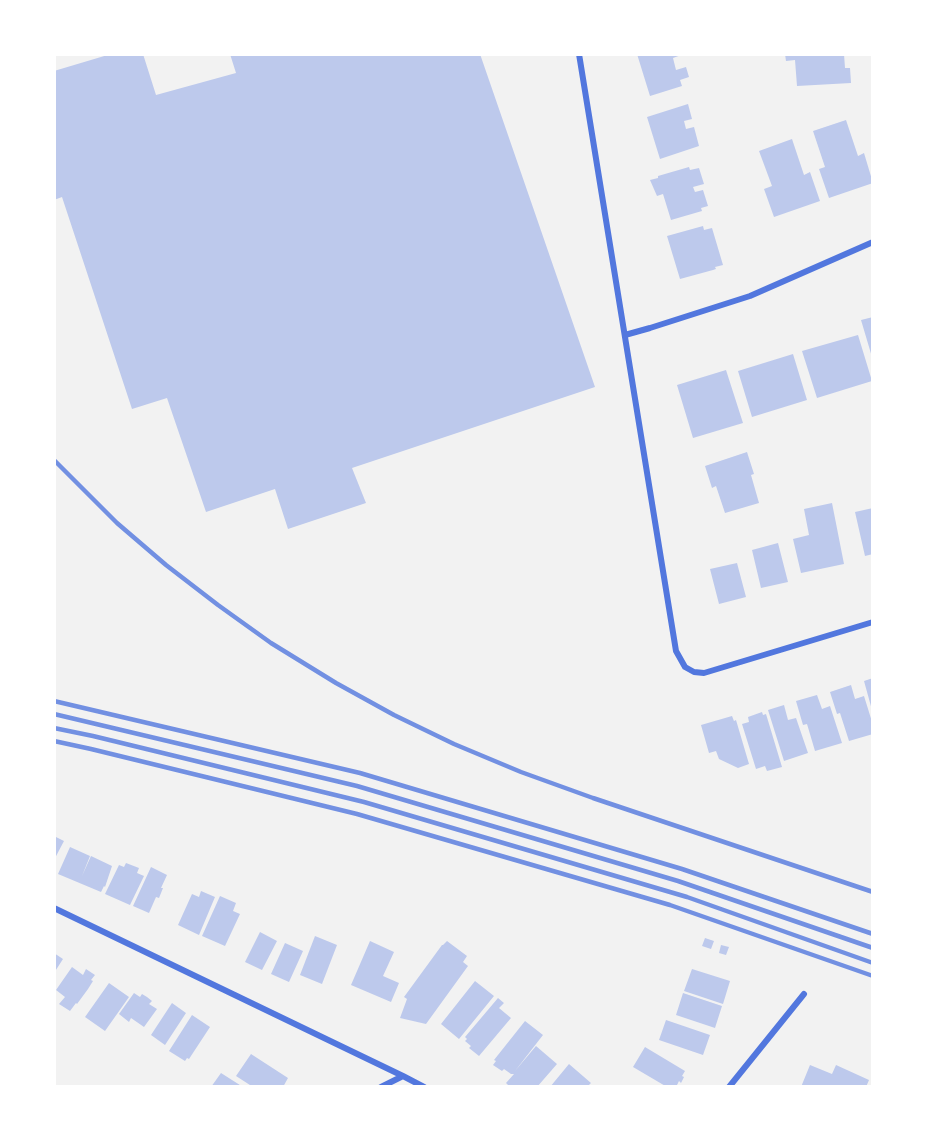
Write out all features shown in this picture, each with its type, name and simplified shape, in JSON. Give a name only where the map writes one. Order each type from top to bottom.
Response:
[{"type":"street","points":[[579,54],[676,651],[685,667],[694,672],[704,673],[873,622]]},
{"type":"street","points":[[625,335],[750,296],[873,243]]},
{"type":"street","points":[[54,908],[424,1087]]},
{"type":"street","points":[[729,1087],[804,994]]},
{"type":"street","points":[[381,1087],[403,1076]]},
{"type":"building","points":[[111,54],[143,54],[156,95],[236,73],[230,54],[480,54],[595,387],[352,468],[366,503],[288,529],[275,489],[206,512],[167,398],[132,409],[62,197],[54,200],[54,71]]},
{"type":"building","points":[[637,54],[684,54],[673,58],[676,70],[686,67],[689,77],[680,80],[682,86],[650,96]]},
{"type":"building","points":[[785,54],[844,54],[845,68],[850,68],[851,83],[797,86],[795,60],[786,61]]},
{"type":"building","points":[[688,104],[692,119],[684,121],[686,129],[694,127],[699,146],[660,159],[647,117]]},
{"type":"building","points":[[846,120],[858,156],[864,153],[873,183],[829,198],[819,169],[825,167],[813,131]]},
{"type":"building","points":[[792,139],[804,175],[810,172],[820,201],[774,217],[764,189],[772,186],[759,151]]},
{"type":"building","points":[[689,167],[690,170],[699,168],[704,184],[693,187],[695,192],[703,190],[708,206],[701,208],[702,211],[671,220],[663,194],[657,196],[650,180]]},
{"type":"building","points":[[703,226],[704,230],[712,228],[723,265],[680,279],[667,236]]},
{"type":"building","points":[[873,317],[873,356],[872,357],[861,320]]},
{"type":"building","points":[[858,335],[872,381],[817,398],[802,351]]},
{"type":"building","points":[[793,354],[807,400],[752,417],[738,371]]},
{"type":"building","points":[[726,370],[743,423],[693,438],[677,385]]},
{"type":"building","points":[[747,452],[759,503],[725,513],[716,486],[712,488],[705,466]]},
{"type":"building","points":[[832,503],[844,564],[801,573],[793,539],[809,535],[804,509]]},
{"type":"building","points":[[873,508],[873,554],[865,556],[855,512]]},
{"type":"building","points":[[778,543],[788,582],[761,588],[752,550]]},
{"type":"building","points":[[737,563],[746,597],[719,604],[710,569]]},
{"type":"building","points":[[873,678],[873,709],[872,710],[864,681]]},
{"type":"building","points":[[851,685],[855,699],[864,696],[873,725],[873,734],[849,741],[830,692]]},
{"type":"building","points":[[817,695],[822,709],[830,706],[842,743],[815,751],[807,724],[803,725],[796,701]]},
{"type":"building","points":[[784,705],[788,720],[796,718],[808,753],[784,761],[768,710]]},
{"type":"building","points":[[762,712],[763,715],[766,714],[782,767],[767,771],[765,766],[756,769],[742,724],[749,722],[748,717]]},
{"type":"building","points":[[732,716],[734,721],[736,720],[749,764],[738,768],[719,759],[716,751],[709,753],[701,725]]},
{"type":"building","points":[[54,836],[64,841],[54,860]]},
{"type":"building","points":[[70,847],[90,856],[82,876],[91,856],[112,866],[101,892],[58,874]]},
{"type":"building","points":[[126,863],[139,868],[137,873],[144,876],[130,905],[105,894],[119,865],[124,867]]},
{"type":"building","points":[[151,867],[167,875],[159,898],[156,897],[149,913],[133,906]]},
{"type":"building","points":[[201,891],[215,897],[199,935],[178,925],[192,894],[199,897]]},
{"type":"building","points":[[220,896],[236,903],[233,911],[240,914],[225,946],[202,936]]},
{"type":"building","points":[[260,932],[277,941],[262,970],[245,962]]},
{"type":"building","points":[[315,936],[337,945],[322,984],[300,975]]},
{"type":"building","points":[[705,938],[714,941],[711,949],[702,946]]},
{"type":"building","points":[[370,941],[394,952],[383,976],[399,983],[391,1002],[351,985]]},
{"type":"building","points":[[447,941],[467,956],[463,962],[468,966],[426,1024],[400,1018],[407,999],[404,997]]},
{"type":"building","points":[[285,943],[303,951],[289,982],[271,974]]},
{"type":"building","points":[[721,945],[729,947],[726,955],[719,953]]},
{"type":"building","points":[[54,953],[63,959],[54,973]]},
{"type":"building","points":[[72,967],[83,975],[86,969],[95,975],[88,989],[70,1011],[59,1004],[65,997],[56,990]]},
{"type":"building","points":[[692,969],[730,981],[723,1004],[684,991]]},
{"type":"building","points":[[475,981],[494,996],[459,1039],[441,1024]]},
{"type":"building","points":[[109,983],[129,997],[105,1031],[85,1017]]},
{"type":"building","points":[[134,993],[140,997],[142,994],[147,997],[152,1001],[149,1004],[157,1009],[144,1027],[131,1018],[129,1022],[119,1014]]},
{"type":"building","points":[[683,993],[722,1006],[715,1028],[676,1015]]},
{"type":"building","points":[[498,998],[504,1003],[499,1008],[511,1018],[479,1056],[469,1048],[471,1046],[465,1041],[467,1039],[465,1037]]},
{"type":"building","points":[[172,1003],[186,1013],[165,1045],[151,1035]]},
{"type":"building","points":[[192,1015],[210,1027],[189,1059],[185,1061],[169,1051]]},
{"type":"building","points":[[666,1020],[710,1035],[703,1055],[659,1040]]},
{"type":"building","points":[[525,1021],[543,1035],[515,1071],[536,1046],[557,1064],[537,1087],[506,1087],[508,1085],[506,1083],[514,1074],[504,1069],[502,1071],[493,1065],[496,1061],[494,1060]]},
{"type":"building","points":[[645,1047],[685,1071],[681,1083],[679,1081],[676,1087],[667,1087],[633,1067]]},
{"type":"building","points":[[251,1054],[288,1078],[283,1087],[253,1087],[236,1076]]},
{"type":"building","points":[[569,1064],[591,1083],[587,1087],[550,1087]]},
{"type":"building","points":[[810,1065],[832,1074],[836,1065],[869,1080],[866,1087],[801,1087]]},
{"type":"building","points":[[221,1073],[243,1087],[211,1087]]},
{"type":"railway","points":[[54,460],[117,523],[218,605],[271,643],[394,715],[454,744],[521,772],[873,892]]},
{"type":"railway","points":[[54,701],[360,773],[682,869],[873,934]]},
{"type":"railway","points":[[54,714],[357,786],[678,881],[873,948]]},
{"type":"railway","points":[[54,728],[364,802],[687,897],[873,963]]},
{"type":"railway","points":[[54,741],[357,814],[670,905],[873,976]]}]
